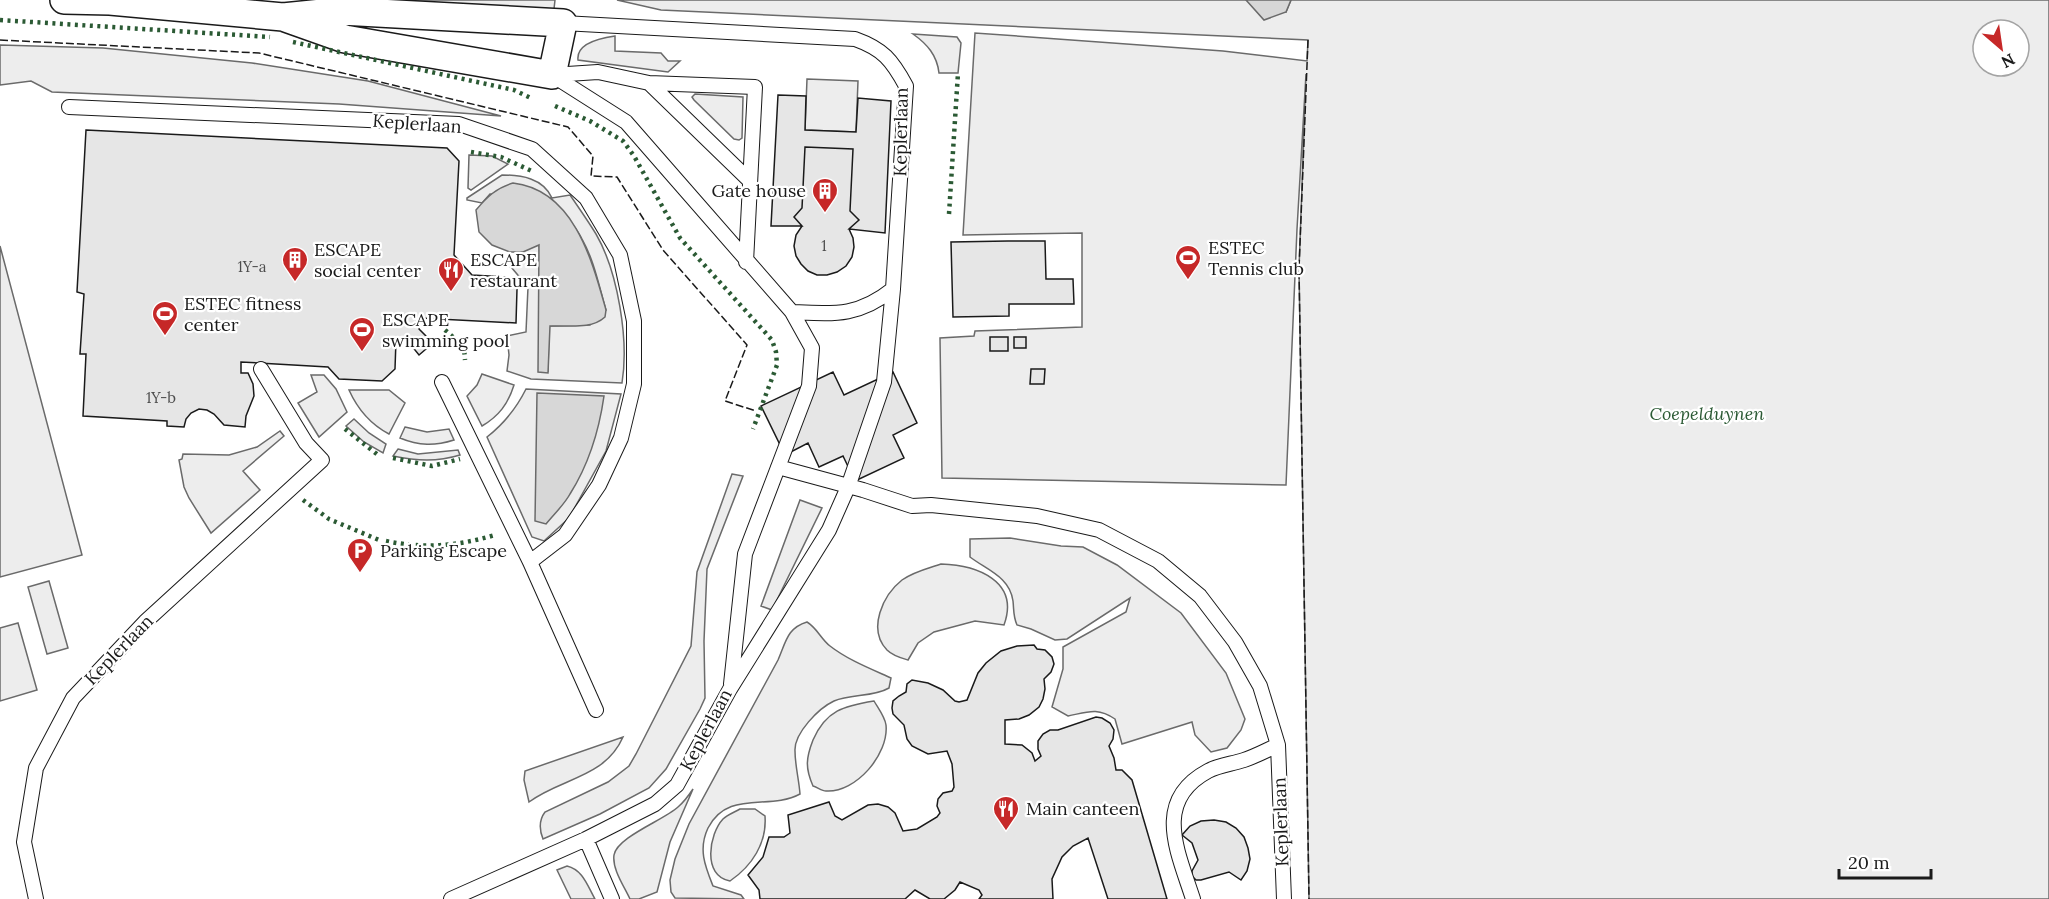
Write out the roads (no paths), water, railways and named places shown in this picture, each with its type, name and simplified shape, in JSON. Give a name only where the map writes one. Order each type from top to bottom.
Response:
[{"type":"street","name":"Keplerlaan","points":[[64,0],[110,1],[283,17],[340,11],[563,23]]},
{"type":"street","name":"Keplerlaan","points":[[283,17],[345,39],[552,75]]},
{"type":"street","points":[[552,75],[563,23]]},
{"type":"lane","name":"Keplerlaan","points":[[563,23],[855,39],[874,46],[895,65],[906,86],[893,290],[884,382],[848,487]]},
{"type":"lane","name":"Keplerlaan","points":[[552,75],[598,72],[649,82],[755,87],[746,262]]},
{"type":"lane","name":"Keplerlaan","points":[[452,899],[586,839],[655,804],[677,785],[730,689],[745,554],[809,386],[812,348],[792,312],[626,122],[552,75]]},
{"type":"lane","points":[[649,82],[750,181]]},
{"type":"lane","name":"Keplerlaan","points":[[69,107],[459,124],[532,149],[586,198],[620,255],[634,321],[634,384],[621,438],[599,484],[565,535],[530,562]]},
{"type":"lane","points":[[792,312],[839,314],[876,302],[893,290]]},
{"type":"lane","name":"Keplerlaan","points":[[36,899],[24,842],[36,768],[73,698],[145,622],[322,460],[306,443],[261,369]]},
{"type":"lane","points":[[442,382],[530,562],[596,710]]},
{"type":"lane","name":"Keplerlaan","points":[[778,467],[912,506],[931,505],[1037,516],[1099,530],[1158,561],[1200,596],[1235,642],[1260,686],[1278,745],[1284,899]]},
{"type":"lane","points":[[730,689],[829,530],[848,487]]},
{"type":"lane","name":"Keplerlaan","points":[[1192,899],[1174,841],[1174,808],[1186,786],[1209,770],[1246,759],[1278,745]]},
{"type":"lane","points":[[586,839],[612,899]]},
{"type":"place","name":"Gate house","points":[[825,214]]},
{"type":"place","name":"ESTEC Tennis club","points":[[1188,281]]},
{"type":"place","name":"ESCAPE social center","points":[[295,283]]},
{"type":"place","name":"ESCAPE restaurant","points":[[451,293]]},
{"type":"place","name":"ESTEC fitness center","points":[[165,337]]},
{"type":"place","name":"ESCAPE swimming pool","points":[[362,353]]},
{"type":"place","name":"Parking Escape","points":[[360,574]]},
{"type":"place","name":"Main canteen","points":[[1006,832]]},
{"type":"park label","name":"Coepelduynen","points":[[1707,414]]}]
